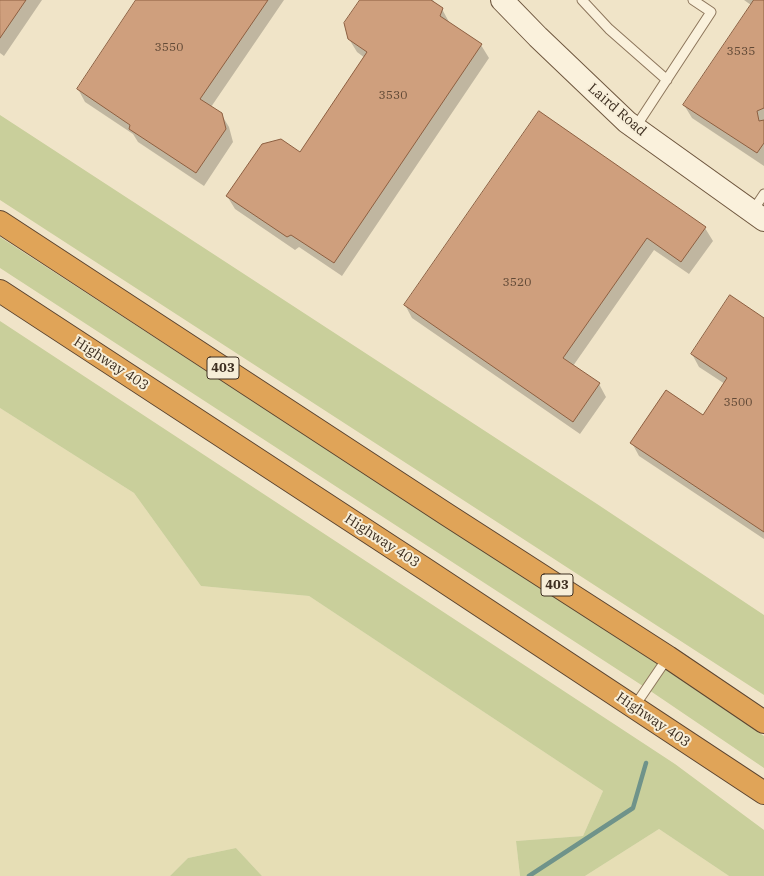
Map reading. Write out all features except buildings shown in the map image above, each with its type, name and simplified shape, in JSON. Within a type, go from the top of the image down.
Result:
[{"type":"highway","name":"403","points":[[0,222],[446,514],[668,657],[764,722]]},
{"type":"highway","name":"Highway 403","points":[[0,291],[764,792]]},
{"type":"highway","points":[[736,775],[764,798]]},
{"type":"street","name":"Laird Road","points":[[502,0],[538,37],[627,122],[758,216]]},
{"type":"lane","points":[[582,0],[609,29],[666,80]]},
{"type":"lane","points":[[635,128],[711,12],[693,0]]},
{"type":"lane","points":[[758,216],[764,194]]},
{"type":"lane","points":[[634,707],[668,657]]},
{"type":"shaded area","points":[[0,408],[134,493],[201,586],[309,596],[603,791],[583,836],[516,841],[520,876],[262,876],[236,848],[188,858],[170,876],[0,876]]},
{"type":"shaded area","points":[[659,829],[729,876],[585,876]]},
{"type":"green space","points":[[0,115],[594,502],[764,615],[764,695],[0,200]]},
{"type":"green space","points":[[0,237],[662,667],[764,736],[764,768],[646,688],[0,268]]},
{"type":"green space","points":[[0,321],[675,764],[764,830],[764,876],[729,876],[659,829],[585,876],[520,876],[516,841],[583,836],[603,791],[309,596],[201,586],[134,493],[0,408]]},
{"type":"green space","points":[[236,848],[262,876],[170,876],[188,858]]},
{"type":"waterway","points":[[529,876],[633,808],[646,763]]}]
